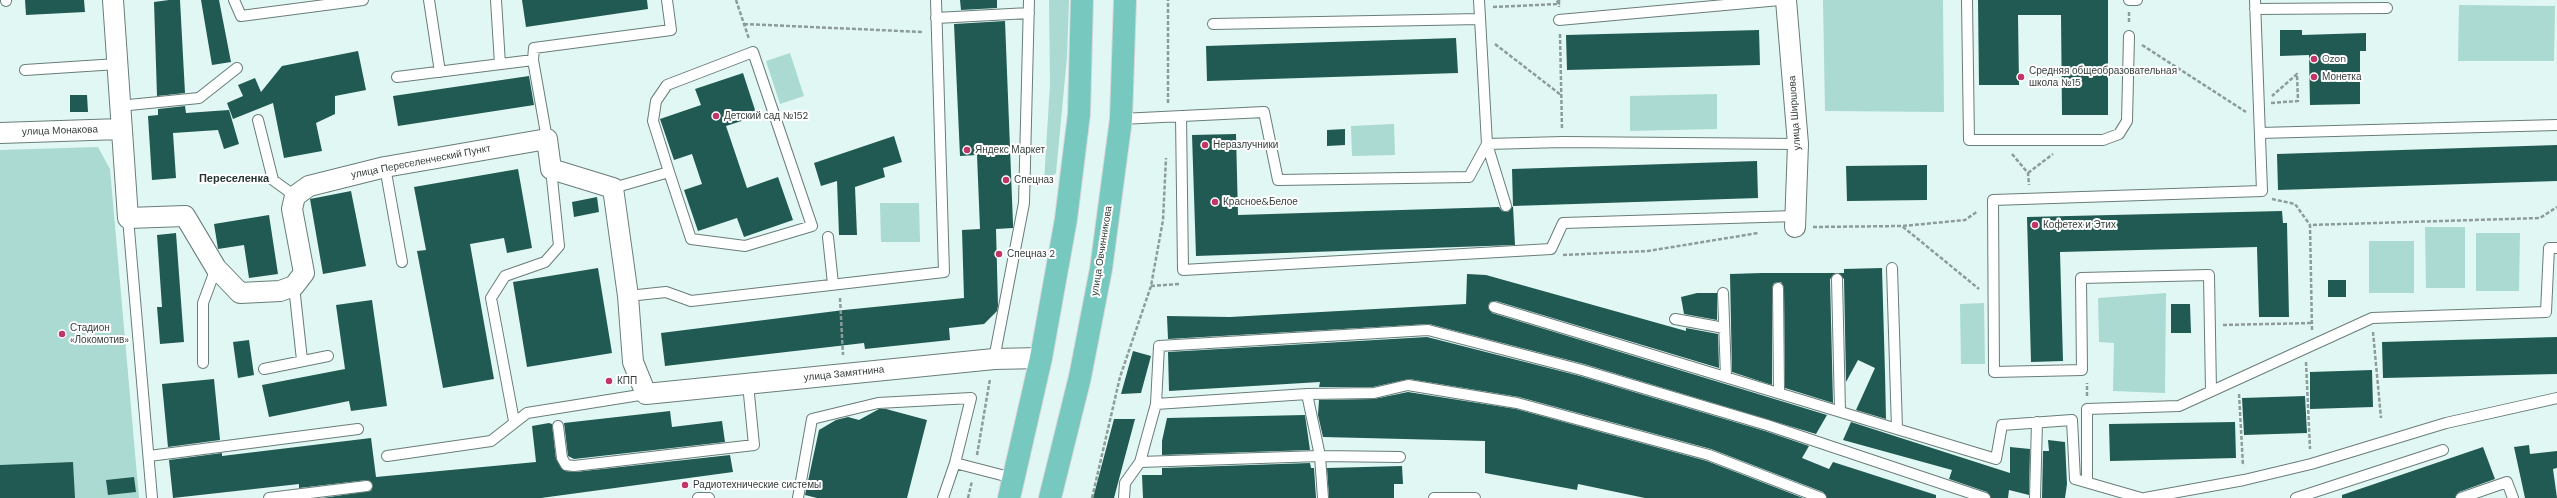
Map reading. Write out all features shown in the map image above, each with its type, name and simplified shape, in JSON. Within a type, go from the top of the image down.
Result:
[{"type":"main road","points":[[1011,488],[1041,358],[1066,219],[1079,114],[1082,0]]},
{"type":"main road","name":"улица Овчинникова","points":[[1050,498],[1080,377],[1101,269],[1121,119],[1125,0]]},
{"type":"street","points":[[113,0],[119,106],[128,218],[185,216],[216,268],[240,293],[280,291],[294,286],[304,273],[292,209],[295,196]]},
{"type":"street","name":"улица Ширшова","points":[[1786,0],[1798,144],[1796,221]]},
{"type":"street","name":"улица Монакова","points":[[0,132],[121,129]]},
{"type":"street","points":[[548,139],[551,169],[613,188],[628,296],[633,362],[646,394]]},
{"type":"street","name":"улица Переселенческий Пункт","points":[[295,196],[309,186],[385,167],[548,139]]},
{"type":"street","name":"улица Замятнина","points":[[646,394],[994,359],[1041,358]]},
{"type":"lane","points":[[234,0],[241,16],[326,2],[363,0]]},
{"type":"lane","points":[[429,0],[440,72]]},
{"type":"lane","points":[[496,0],[500,64]]},
{"type":"lane","points":[[548,139],[533,60],[534,48],[671,30],[667,0]]},
{"type":"lane","points":[[628,296],[666,292],[691,301],[944,272],[936,0]]},
{"type":"lane","points":[[994,359],[1024,203],[1029,0]]},
{"type":"lane","points":[[1559,20],[1780,0]]},
{"type":"lane","points":[[1967,0],[1969,140],[2103,140],[2119,134],[2126,121],[2129,36]]},
{"type":"lane","points":[[2128,0],[2137,0]]},
{"type":"lane","points":[[1479,4],[1487,144],[1506,206]]},
{"type":"lane","points":[[2211,391],[2208,275],[2081,278],[2082,370],[1994,372],[1992,200],[2262,191],[2260,133],[2261,103],[2255,5],[2387,8]]},
{"type":"lane","points":[[936,18],[1029,13]]},
{"type":"lane","points":[[1213,24],[1480,19]]},
{"type":"lane","points":[[753,52],[812,226],[745,246],[691,239],[669,172],[653,121],[656,101],[667,85],[753,52]]},
{"type":"lane","points":[[397,77],[533,60]]},
{"type":"lane","points":[[25,70],[117,64]]},
{"type":"lane","points":[[119,106],[199,98],[237,68]]},
{"type":"lane","points":[[1121,119],[1264,112],[1278,180],[1469,177],[1487,144]]},
{"type":"lane","points":[[1181,116],[1183,270],[1507,249],[1551,249],[1563,224],[1796,221]]},
{"type":"lane","points":[[258,120],[273,180],[295,196]]},
{"type":"lane","points":[[2260,133],[2557,124]]},
{"type":"lane","points":[[1487,144],[1563,142],[1798,144]]},
{"type":"lane","points":[[385,167],[402,262]]},
{"type":"lane","points":[[514,421],[491,298],[505,276],[545,262],[559,246],[551,169]]},
{"type":"lane","points":[[613,188],[669,172]]},
{"type":"lane","points":[[128,218],[152,498]]},
{"type":"lane","points":[[828,237],[836,284]]},
{"type":"lane","points":[[2087,482],[2087,409],[2179,406],[2238,377],[2372,318],[2546,312],[2549,248],[2557,248]]},
{"type":"lane","points":[[203,363],[203,302],[216,268]]},
{"type":"lane","points":[[1892,268],[1897,429]]},
{"type":"lane","points":[[1837,279],[1840,411]]},
{"type":"lane","points":[[294,286],[302,360]]},
{"type":"lane","points":[[1778,288],[1779,392]]},
{"type":"lane","points":[[1723,293],[1726,377]]},
{"type":"lane","points":[[1494,307],[1779,392],[1996,460],[2002,425],[2072,420],[2075,479],[2141,498]]},
{"type":"lane","points":[[1674,319],[1724,328]]},
{"type":"lane","points":[[1124,498],[1125,483],[1140,462],[1156,404],[1159,346],[1428,330],[1582,370],[1767,425],[1985,498]]},
{"type":"lane","points":[[264,368],[328,356]]},
{"type":"lane","points":[[558,426],[562,458],[566,465],[574,466],[754,445],[748,384]]},
{"type":"lane","points":[[1156,404],[1307,394],[1374,393],[1408,385],[1517,403],[1710,455],[1821,498]]},
{"type":"lane","points":[[387,456],[491,441],[514,421],[527,413],[646,394]]},
{"type":"lane","points":[[1307,394],[1320,456],[1323,498]]},
{"type":"lane","points":[[798,498],[812,419],[878,403],[971,398],[955,464],[944,498]]},
{"type":"lane","points":[[2144,498],[2244,480],[2311,464],[2446,423],[2557,398]]},
{"type":"lane","points":[[2035,498],[2037,422]]},
{"type":"lane","points":[[149,456],[358,430]]},
{"type":"lane","points":[[2296,498],[2443,450]]},
{"type":"lane","points":[[1140,462],[1320,456],[1400,456]]},
{"type":"lane","points":[[955,464],[975,468],[1011,488]]},
{"type":"lane","points":[[2461,498],[2507,482],[2513,498]]},
{"type":"lane","points":[[269,498],[367,486]]},
{"type":"lane","points":[[698,498],[709,498]]},
{"type":"lane","points":[[1434,498],[1475,498]]},
{"type":"path","points":[[736,0],[753,52]]},
{"type":"path","points":[[1168,0],[1168,116]]},
{"type":"path","points":[[2128,0],[2129,36],[2260,120]]},
{"type":"path","points":[[1479,4],[1559,2]]},
{"type":"path","points":[[1559,2],[1563,142]]},
{"type":"path","points":[[744,24],[937,33]]},
{"type":"path","points":[[1481,33],[1561,96]]},
{"type":"path","points":[[2297,74],[2298,101],[2261,103],[2280,88],[2297,74]]},
{"type":"path","points":[[2000,140],[2028,173],[2028,183]]},
{"type":"path","points":[[2028,173],[2071,140]]},
{"type":"path","points":[[1092,498],[1120,377],[1151,286],[1163,220],[1166,154]]},
{"type":"path","points":[[2262,191],[2273,200],[2295,204],[2310,225],[2312,323],[2309,346],[2311,464]]},
{"type":"path","points":[[1796,221],[1902,226],[1965,220],[1992,200]]},
{"type":"path","points":[[2310,225],[2540,218],[2557,207]]},
{"type":"path","points":[[1902,226],[1994,301]]},
{"type":"path","points":[[1556,255],[1648,251],[1764,232]]},
{"type":"path","points":[[836,284],[844,374]]},
{"type":"path","points":[[1151,286],[1183,284]]},
{"type":"path","points":[[2372,318],[2381,418]]},
{"type":"path","points":[[2218,325],[2312,323]]},
{"type":"path","points":[[968,498],[975,468],[994,359]]},
{"type":"path","points":[[2082,370],[2087,379],[2087,409]]},
{"type":"path","points":[[2238,377],[2244,480]]},
{"type":"green space","points":[[1049,0],[1069,0],[1067,57],[1056,173],[1044,182],[1050,84]]},
{"type":"green space","points":[[1823,0],[1943,0],[1944,112],[1825,111]]},
{"type":"green space","points":[[2459,5],[2555,6],[2554,61],[2458,61]]},
{"type":"green space","points":[[790,53],[804,96],[780,104],[766,61]]},
{"type":"green space","points":[[1717,94],[1717,129],[1630,131],[1630,96]]},
{"type":"green space","points":[[1394,124],[1395,155],[1352,156],[1351,126]]},
{"type":"green space","name":"Стадион «Локомотив»","points":[[98,147],[110,169],[139,498],[0,498],[0,150]]},
{"type":"green space","points":[[880,203],[919,203],[920,242],[881,242]]},
{"type":"green space","points":[[2425,227],[2465,227],[2465,288],[2426,288]]},
{"type":"green space","points":[[2476,233],[2520,233],[2519,291],[2476,291]]},
{"type":"green space","points":[[2369,241],[2414,241],[2414,293],[2369,293]]},
{"type":"green space","points":[[2166,293],[2165,393],[2113,391],[2114,343],[2099,342],[2098,298]]},
{"type":"green space","points":[[1984,303],[1985,364],[1961,364],[1960,304]]},
{"type":"building","points":[[25,0],[84,0],[85,12],[26,15]]},
{"type":"building","points":[[180,0],[185,93],[157,96],[154,2]]},
{"type":"building","points":[[201,0],[219,0],[231,62],[212,65]]},
{"type":"building","points":[[522,0],[647,0],[648,9],[526,27]]},
{"type":"building","points":[[960,0],[997,0],[997,8],[961,10]]},
{"type":"building","points":[[1978,0],[2108,0],[2108,115],[2062,115],[2061,15],[2018,15],[2019,85],[1979,85]]},
{"type":"building","points":[[1005,21],[1013,228],[996,229],[997,311],[984,324],[949,328],[950,340],[865,349],[864,343],[665,366],[661,333],[844,310],[964,298],[962,230],[980,229],[977,155],[960,156],[954,24]]},
{"type":"building","points":[[1759,30],[1760,65],[1567,70],[1566,35]]},
{"type":"building","points":[[2280,30],[2302,30],[2302,35],[2366,33],[2366,51],[2360,51],[2360,104],[2310,105],[2309,55],[2280,56]]},
{"type":"building","points":[[1456,38],[1458,73],[1207,81],[1206,46]]},
{"type":"building","points":[[358,51],[366,90],[335,96],[335,114],[316,123],[322,151],[284,158],[273,103],[233,119],[227,103],[243,96],[238,85],[255,78],[261,92],[282,66]]},
{"type":"building","points":[[743,73],[757,116],[726,126],[747,188],[778,177],[793,220],[744,237],[737,218],[698,231],[684,190],[702,184],[692,154],[674,160],[660,119],[701,105],[695,89]]},
{"type":"building","points":[[529,76],[534,105],[398,126],[393,96]]},
{"type":"building","points":[[70,95],[87,95],[88,112],[70,112]]},
{"type":"building","points":[[185,106],[186,113],[229,110],[239,144],[224,149],[218,130],[173,133],[176,178],[152,180],[148,116],[158,115],[158,109]]},
{"type":"building","points":[[1345,129],[1345,145],[1327,146],[1327,130]]},
{"type":"building","points":[[1236,134],[1238,215],[1499,207],[1502,211],[1508,212],[1513,206],[1515,245],[1196,256],[1192,135]]},
{"type":"building","points":[[894,136],[902,162],[883,168],[885,177],[855,187],[857,235],[839,235],[837,181],[821,186],[814,163]]},
{"type":"building","points":[[2557,145],[2557,181],[2278,190],[2277,154]]},
{"type":"building","points":[[1757,161],[1758,198],[1513,206],[1512,169]]},
{"type":"building","points":[[1927,165],[1927,200],[1847,201],[1846,166]]},
{"type":"building","points":[[518,169],[532,248],[507,253],[504,238],[470,244],[494,379],[443,388],[417,251],[426,250],[414,187]]},
{"type":"building","points":[[351,191],[366,266],[323,274],[310,199]]},
{"type":"building","points":[[597,197],[599,212],[574,217],[572,202]]},
{"type":"building","points":[[2282,211],[2283,223],[2287,223],[2289,317],[2259,317],[2257,247],[2060,252],[2063,361],[2031,362],[2027,217]]},
{"type":"building","points":[[269,215],[278,274],[249,278],[244,245],[218,249],[214,224]]},
{"type":"building","points":[[176,233],[184,342],[160,344],[157,307],[162,307],[157,235]]},
{"type":"building","points":[[598,268],[612,353],[527,367],[513,282]]},
{"type":"building","points":[[1882,268],[1886,419],[1856,410],[1875,368],[1858,360],[1846,382],[1844,279],[1838,273],[1844,273],[1844,269]]},
{"type":"building","points":[[1836,273],[1830,279],[1833,403],[1785,388],[1784,288],[1781,282],[1774,283],[1772,288],[1772,385],[1732,372],[1730,274]]},
{"type":"building","points":[[1467,274],[1486,275],[1686,331],[1686,328],[1718,334],[1719,368],[1496,301],[1490,302],[1488,306],[1492,313],[1827,415],[1816,434],[1584,364],[1429,324],[1168,339],[1167,316],[1230,317],[1466,304]]},
{"type":"building","points":[[2328,280],[2346,280],[2346,297],[2328,297]]},
{"type":"building","points":[[1697,293],[1717,293],[1717,320],[1684,314],[1681,297]]},
{"type":"building","points":[[372,300],[387,406],[351,411],[349,401],[269,417],[262,385],[345,369],[336,305]]},
{"type":"building","points":[[2171,304],[2190,304],[2191,333],[2171,333]]},
{"type":"building","points":[[1427,337],[1580,376],[1765,431],[1809,446],[1802,458],[1829,469],[1833,462],[1936,495],[1936,498],[1827,498],[1823,492],[1711,449],[1519,397],[1409,379],[1373,387],[1319,387],[1320,382],[1169,391],[1168,352]]},
{"type":"building","points":[[2557,337],[2557,374],[2383,378],[2382,342]]},
{"type":"building","points":[[249,340],[254,375],[238,378],[233,342]]},
{"type":"building","points":[[1133,351],[1151,356],[1141,393],[1121,394]]},
{"type":"building","points":[[2372,370],[2373,407],[2310,409],[2310,372]]},
{"type":"building","points":[[214,379],[220,440],[168,447],[162,384]]},
{"type":"building","points":[[1408,392],[1516,409],[1707,461],[1803,498],[1645,498],[1578,484],[1577,490],[1485,473],[1485,441],[1323,437],[1318,415],[1319,400],[1374,399]]},
{"type":"building","points":[[2305,396],[2307,433],[2244,435],[2242,398]]},
{"type":"building","points":[[879,409],[886,409],[927,420],[907,498],[817,498],[805,495],[819,430],[836,420],[848,417],[859,420]]},
{"type":"building","points":[[670,411],[672,427],[722,421],[725,442],[574,459],[568,456],[564,423]]},
{"type":"building","points":[[1305,415],[1310,450],[1162,455],[1162,441],[1167,418]]},
{"type":"building","points":[[1114,419],[1135,419],[1114,498],[1093,498]]},
{"type":"building","points":[[1851,422],[2010,473],[2010,447],[2030,449],[2029,495],[2009,490],[2008,498],[1991,498],[1987,492],[1949,479],[1952,470],[1843,440]]},
{"type":"building","points":[[2235,422],[2236,458],[2110,461],[2109,424]]},
{"type":"building","points":[[549,423],[552,424],[556,459],[565,471],[575,472],[730,455],[733,472],[541,498],[322,498],[371,491],[373,485],[367,480],[299,488],[299,484],[173,498],[169,460],[222,453],[222,456],[371,438],[376,477],[536,462],[532,426]]},
{"type":"building","points":[[2048,440],[2065,442],[2067,484],[2065,498],[2042,498],[2043,451],[2049,451]]},
{"type":"building","points":[[2529,445],[2530,454],[2557,451],[2557,468],[2553,469],[2557,498],[2525,498],[2514,447]]},
{"type":"building","points":[[2483,447],[2495,479],[2459,492],[2455,498],[2342,498],[2342,495]]},
{"type":"building","points":[[73,462],[75,498],[0,498],[0,465]]},
{"type":"building","points":[[1310,463],[1311,468],[1314,468],[1316,498],[1143,498],[1142,475],[1162,475],[1162,468]]},
{"type":"building","points":[[1402,466],[1403,484],[1394,484],[1394,498],[1329,498],[1327,468]]},
{"type":"building","points":[[134,477],[136,492],[108,495],[106,480]]},
{"type":"place","name":"Ozon","points":[[2314,59]]},
{"type":"place","name":"Средняя общеобразовательная школа №15","points":[[2021,77]]},
{"type":"place","name":"Монетка","points":[[2314,77]]},
{"type":"place","name":"Детский сад №152","points":[[716,116]]},
{"type":"place","name":"Неразлучники","points":[[1205,145]]},
{"type":"place","name":"Яндекс Маркет","points":[[967,150]]},
{"type":"place","name":"Спецназ","points":[[1006,180]]},
{"type":"place","name":"Красное&Белое","points":[[1215,202]]},
{"type":"place","name":"Кофетех и Этих","points":[[2035,225]]},
{"type":"place","name":"Спецназ 2","points":[[999,254]]},
{"type":"place","name":"Стадион «Локомотив»","points":[[62,334]]},
{"type":"place","name":"КПП","points":[[609,381]]},
{"type":"place","name":"Радиотехнические системы","points":[[685,485]]},
{"type":"district","name":"Переселенка","points":[[234,179]]}]
